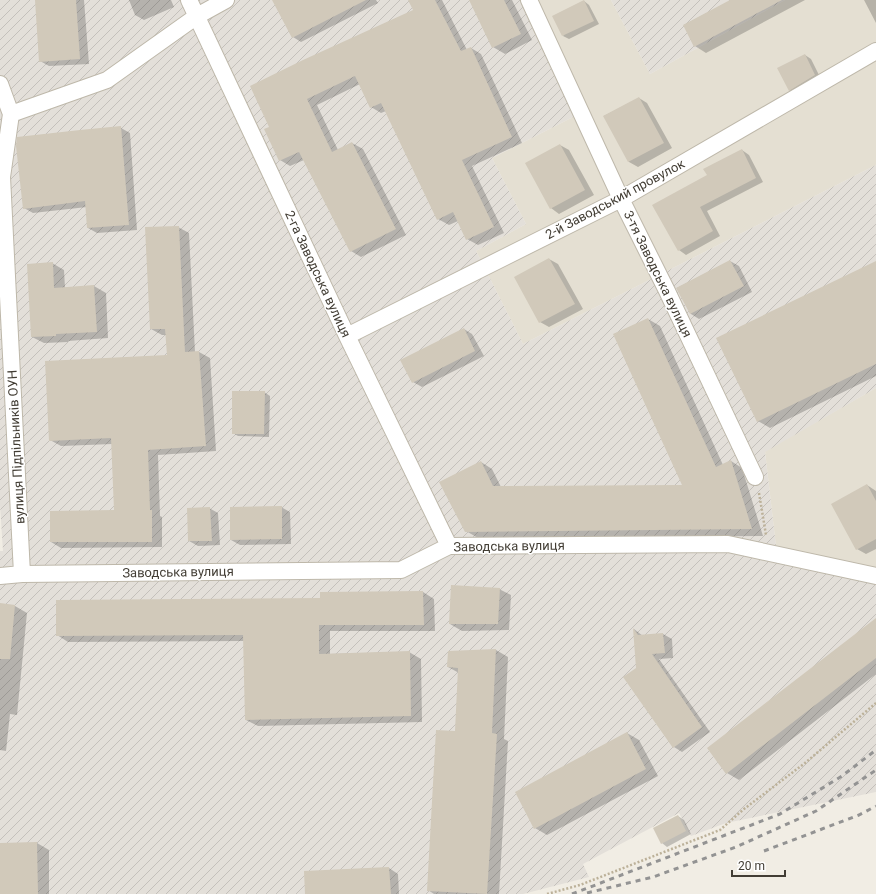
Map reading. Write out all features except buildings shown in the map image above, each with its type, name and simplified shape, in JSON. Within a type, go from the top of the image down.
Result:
[{"type":"street","name":"2-га Заводська вулиця","points":[[189,0],[347,336],[449,546]]},
{"type":"street","points":[[11,114],[107,80],[197,16],[226,0]]},
{"type":"street","name":"3-тя Заводська вулиця","points":[[529,0],[621,199],[667,291],[755,477]]},
{"type":"street","name":"2-й Заводський провулок","points":[[347,336],[621,199],[876,51]]},
{"type":"street","name":"вулиця Підпільників ОУН","points":[[0,84],[11,114],[2,177],[22,574]]},
{"type":"street","name":"Заводська вулиця","points":[[0,576],[22,574],[401,570],[449,546],[728,544],[876,576]]},
{"type":"path","points":[[755,477],[765,522],[768,553]]},
{"type":"path","points":[[547,894],[592,880],[720,830],[744,808],[805,763],[876,703]]},
{"type":"shaded area","points":[[0,0],[531,0],[581,113],[492,158],[526,224],[476,251],[523,344],[876,165],[876,388],[765,452],[777,555],[876,576],[876,792],[726,823],[691,836],[679,813],[583,864],[589,877],[523,894],[0,894],[0,551],[3,551],[0,505]]},
{"type":"shaded area","points":[[531,0],[611,0],[650,74],[785,0],[876,0],[876,165],[523,344],[476,251],[526,224],[492,158],[581,113]]},
{"type":"shaded area","points":[[611,0],[785,0],[650,74]]},
{"type":"shaded area","points":[[876,388],[876,576],[777,555],[765,451]]},
{"type":"railway","points":[[572,894],[780,814],[842,776],[876,750]]},
{"type":"railway","points":[[587,893],[653,877],[736,847],[816,811],[876,770]]},
{"type":"railway","points":[[764,851],[859,815],[876,806]]}]
